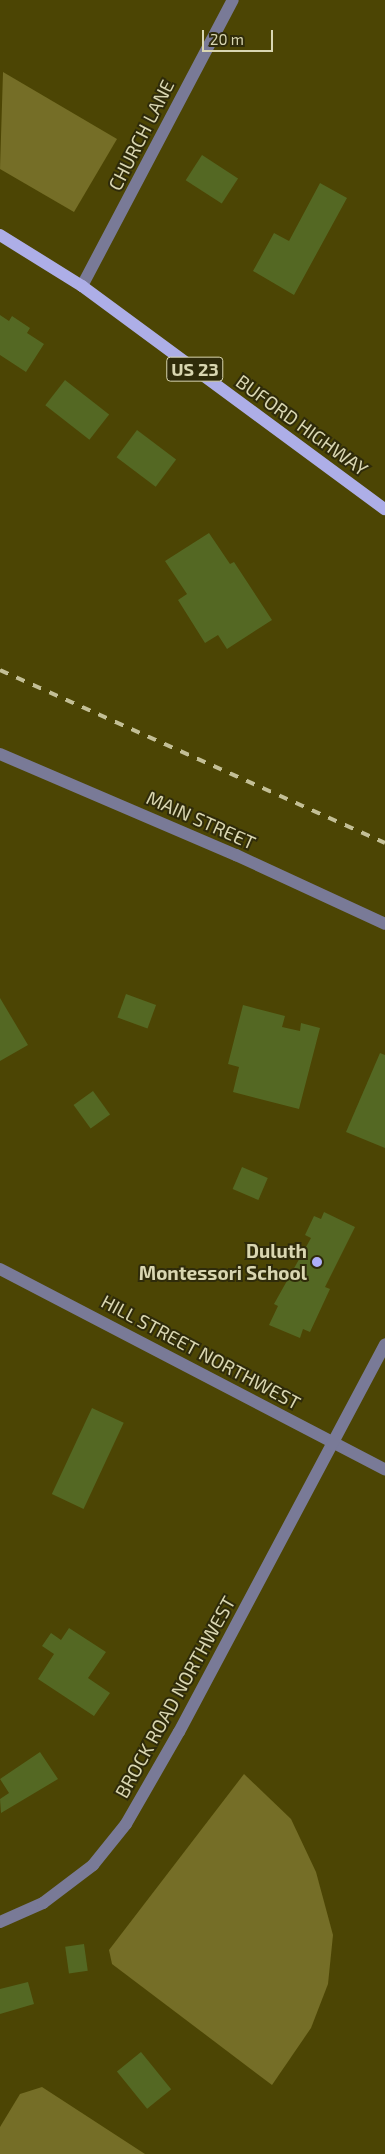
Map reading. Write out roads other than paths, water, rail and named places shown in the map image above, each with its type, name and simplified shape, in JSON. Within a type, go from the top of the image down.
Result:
[{"type":"main road","name":"BUFORD HIGHWAY","points":[[0,235],[82,286],[385,509]]},
{"type":"street","name":"CHURCH LANE","points":[[82,286],[233,0]]},
{"type":"street","name":"MAIN STREET","points":[[0,754],[236,856],[385,924]]},
{"type":"street","name":"HILL STREET NORTHWEST","points":[[0,1269],[334,1444],[385,1468]]},
{"type":"street","name":"BROCK ROAD NORTHWEST","points":[[0,1922],[43,1903],[93,1865],[126,1824],[179,1732],[334,1444],[385,1344]]},
{"type":"railway","points":[[0,670],[385,843]]},
{"type":"place","name":"Duluth Montessori School","points":[[317,1262]]}]
